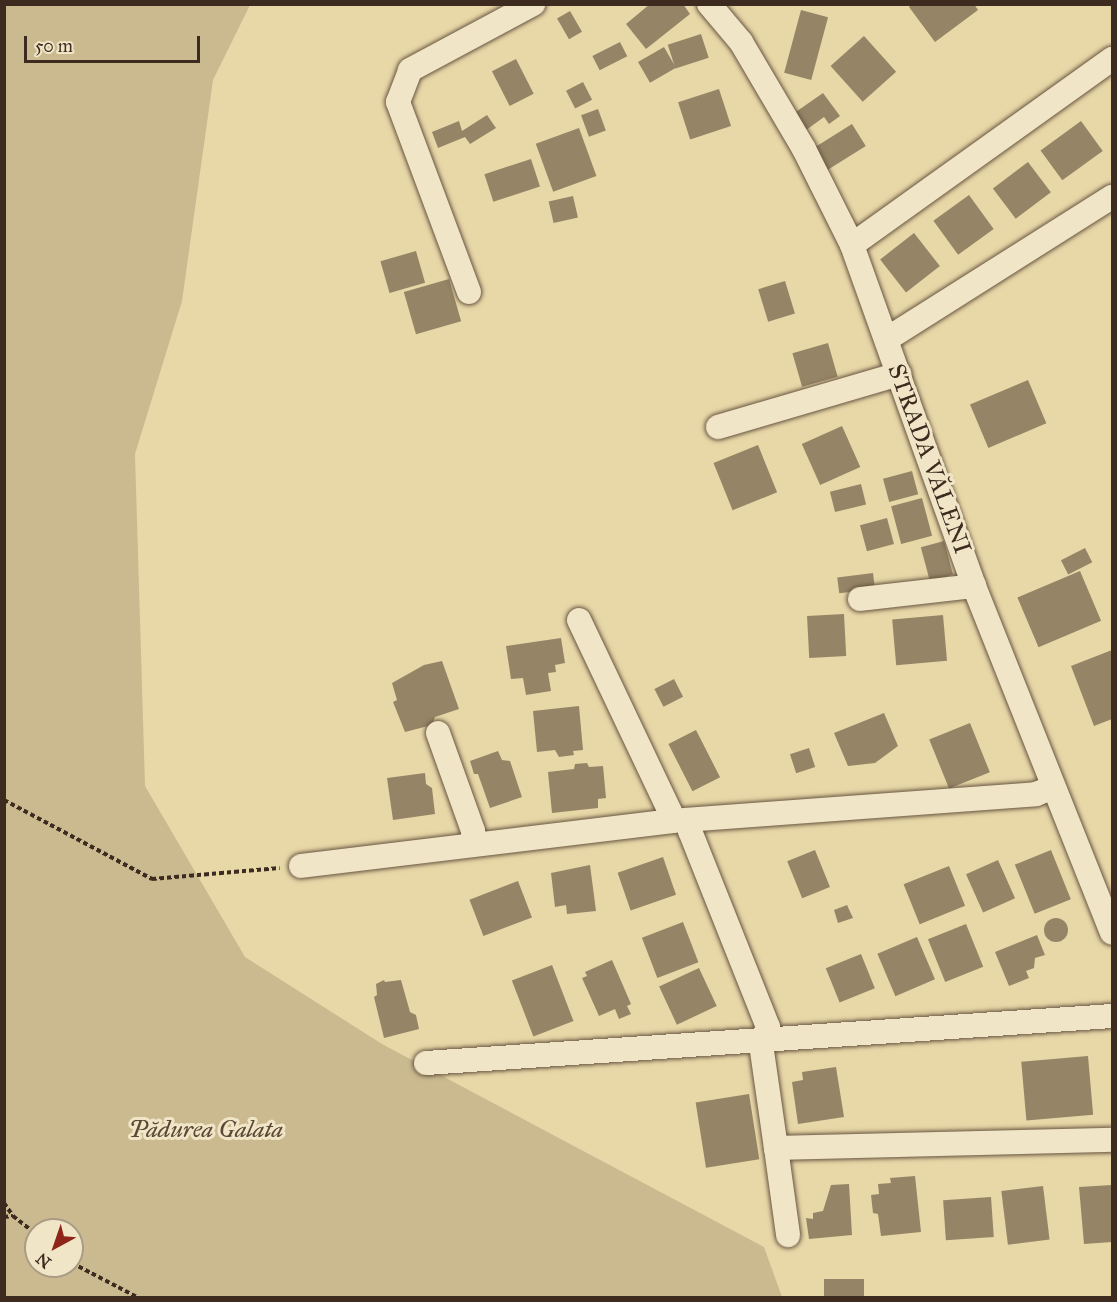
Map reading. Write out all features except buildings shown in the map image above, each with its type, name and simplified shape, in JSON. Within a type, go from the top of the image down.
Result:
[{"type":"street","points":[[470,292],[398,102],[411,70],[533,4]]},
{"type":"street","name":"STRADA VĂLENI","points":[[709,4],[741,42],[804,149],[852,244],[974,586],[1113,933]]},
{"type":"street","points":[[852,244],[1113,59]]},
{"type":"street","points":[[887,339],[1113,197]]},
{"type":"street","points":[[718,427],[899,374]]},
{"type":"street","points":[[860,599],[974,586]]},
{"type":"street","points":[[579,620],[670,812],[690,831],[768,1027],[761,1044],[788,1235]]},
{"type":"street","points":[[438,733],[473,831],[475,844]]},
{"type":"street","points":[[301,866],[680,821],[1036,794],[1053,787]]},
{"type":"street","points":[[426,1063],[764,1038],[1113,1016]]},
{"type":"street","points":[[776,1148],[1113,1140]]},
{"type":"path","points":[[4,800],[152,879],[301,866]]},
{"type":"path","points":[[4,1203],[13,1216],[24,1225]]},
{"type":"path","points":[[4,1217],[13,1216]]},
{"type":"path","points":[[84,1269],[139,1298]]},
{"type":"green space","name":"Pădurea Galata","points":[[5,5],[250,5],[213,80],[182,301],[135,454],[145,786],[245,957],[382,1044],[764,1247],[782,1297],[5,1298]]}]
